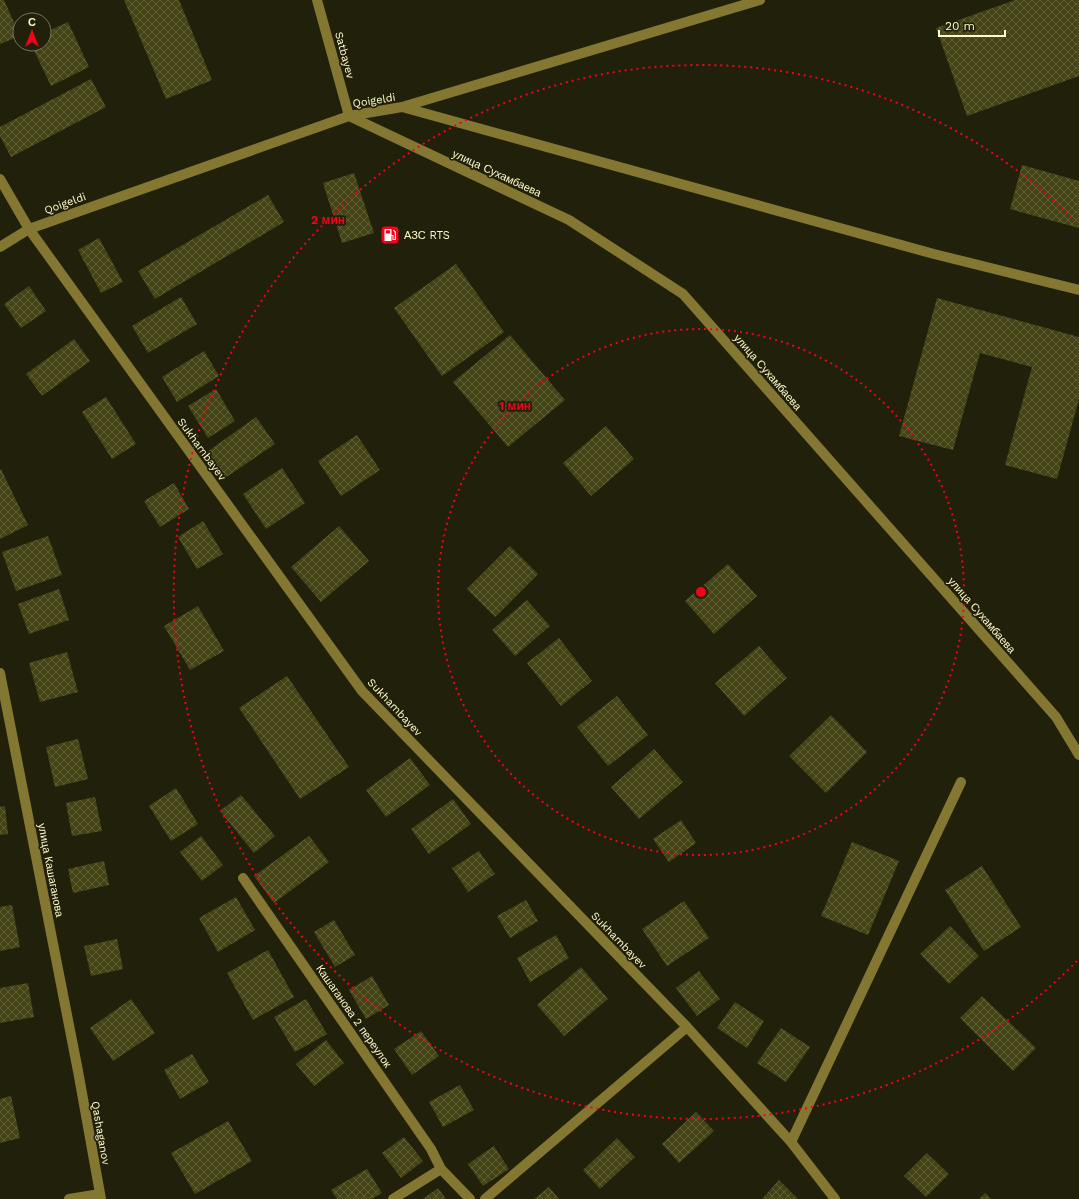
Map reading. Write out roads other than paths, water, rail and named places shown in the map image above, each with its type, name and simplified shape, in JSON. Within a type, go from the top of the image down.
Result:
[{"type":"street","name":"Satbayev","points":[[317,0],[349,116]]},
{"type":"street","name":"Qoigeldi","points":[[0,247],[29,229],[349,116],[402,108],[760,0]]},
{"type":"street","points":[[402,108],[934,254],[1079,290]]},
{"type":"street","name":"улица Сухамбаева","points":[[349,116],[569,220],[683,294],[1056,717],[1079,755]]},
{"type":"street","name":"Sukhambayev","points":[[0,179],[29,229],[362,691],[687,1027],[791,1142],[835,1199]]},
{"type":"street","name":"улица Кашаганова","points":[[0,673],[78,1072]]},
{"type":"street","points":[[791,1142],[961,782]]},
{"type":"street","name":"Кашаганова 2 переулок","points":[[244,878],[431,1149],[440,1169],[470,1199]]},
{"type":"street","points":[[485,1199],[687,1027]]},
{"type":"street","name":"Qashaganov","points":[[78,1072],[101,1197]]},
{"type":"street","points":[[393,1199],[440,1169]]},
{"type":"street","points":[[68,1199],[101,1197]]},
{"type":"place","name":"АЗС RTS","points":[[390,235]]}]
